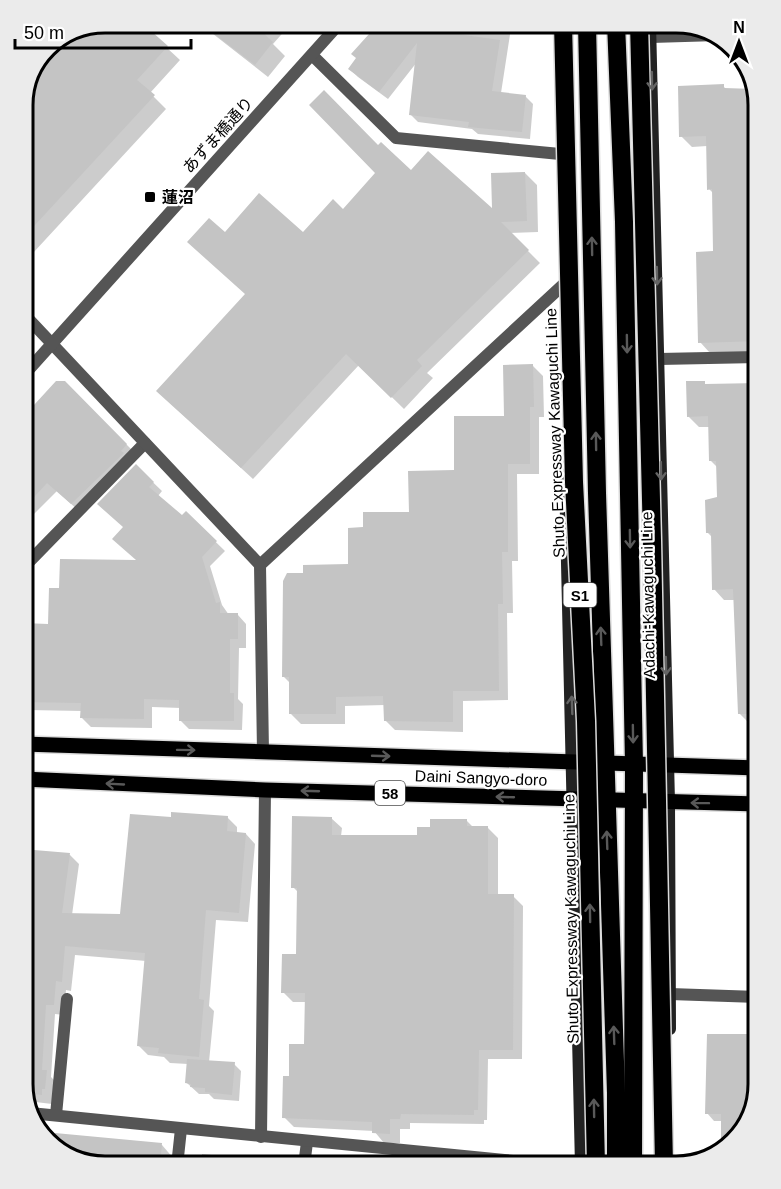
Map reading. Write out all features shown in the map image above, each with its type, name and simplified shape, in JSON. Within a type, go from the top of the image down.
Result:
[{"type":"highway","name":"Shuto Expressway Kawaguchi Line","points":[[563,33],[574,482],[586,721],[596,1156]]},
{"type":"highway","points":[[587,33],[606,800],[624,1093],[632,1156]]},
{"type":"highway","points":[[616,33],[624,222],[634,765],[624,1093],[617,1156]]},
{"type":"highway","points":[[639,33],[664,1156]]},
{"type":"main road","points":[[556,33],[564,284],[565,484],[574,763],[581,1156]]},
{"type":"main road","name":"Adachi-Kawaguchi Line","points":[[651,33],[669,802],[672,1156]]},
{"type":"main road","name":"Daini Sangyo-doro","points":[[33,744],[605,765],[748,768]]},
{"type":"main road","name":"Daini Sangyo-doro","points":[[33,779],[265,790],[748,804]]},
{"type":"street","name":"あずま橋通り","points":[[33,365],[331,33]]},
{"type":"street","points":[[651,37],[695,36]]},
{"type":"street","points":[[312,55],[396,138],[560,154]]},
{"type":"street","points":[[260,565],[564,284]]},
{"type":"street","points":[[33,324],[260,565],[263,752]]},
{"type":"street","points":[[659,359],[748,357]]},
{"type":"street","points":[[33,558],[145,443]]},
{"type":"street","points":[[261,1137],[265,790]]},
{"type":"street","points":[[670,994],[748,997]]},
{"type":"street","points":[[56,1115],[67,999]]},
{"type":"street","points":[[39,1114],[457,1156]]},
{"type":"street","points":[[178,1156],[181,1129]]},
{"type":"street","points":[[305,1156],[307,1142]]},
{"type":"building","points":[[153,33],[168,46],[137,80],[155,95],[33,227],[33,100],[40,73],[57,51],[91,34]]},
{"type":"building","points":[[213,33],[263,33],[273,42],[255,65]]},
{"type":"building","points":[[370,33],[450,33],[500,40],[492,91],[526,95],[522,132],[468,127],[469,122],[409,115],[417,43],[379,92],[348,69],[356,58],[351,54]]},
{"type":"building","points":[[724,84],[724,88],[746,89],[748,341],[698,343],[696,252],[713,251],[712,189],[707,190],[706,136],[679,137],[678,86]]},
{"type":"building","points":[[324,90],[378,145],[381,142],[411,170],[428,151],[492,208],[491,173],[525,172],[527,221],[501,222],[529,250],[417,360],[422,366],[391,398],[346,354],[241,468],[156,391],[245,294],[187,242],[209,218],[225,232],[259,193],[303,232],[333,199],[343,209],[375,173],[309,105]]},
{"type":"building","points":[[533,364],[534,407],[530,407],[530,464],[508,464],[508,552],[502,552],[503,604],[498,604],[499,691],[453,691],[453,722],[384,721],[383,696],[336,697],[336,714],[289,714],[289,677],[282,677],[283,581],[287,573],[303,573],[303,565],[348,564],[348,528],[363,527],[363,512],[409,512],[408,471],[454,470],[454,416],[504,416],[503,365]]},
{"type":"building","points":[[56,381],[65,381],[127,444],[121,451],[124,453],[71,504],[47,483],[33,498],[33,406]]},
{"type":"building","points":[[686,381],[705,381],[705,384],[748,383],[748,714],[738,714],[733,589],[712,590],[711,533],[706,533],[705,500],[717,497],[716,461],[709,461],[708,416],[687,417]]},
{"type":"building","points":[[136,464],[154,482],[149,487],[182,515],[186,511],[217,541],[202,557],[216,603],[220,602],[220,613],[238,613],[238,639],[230,639],[230,693],[234,693],[234,721],[179,721],[179,700],[144,699],[144,719],[80,718],[81,703],[33,702],[33,623],[48,624],[49,588],[59,588],[60,559],[136,560],[112,539],[123,527],[97,504]]},
{"type":"building","points":[[171,812],[228,816],[227,831],[246,833],[239,913],[206,910],[199,999],[204,1000],[199,1057],[158,1053],[159,1048],[137,1046],[145,953],[65,946],[62,982],[56,981],[54,1005],[46,1005],[42,1070],[47,1070],[45,1089],[42,1089],[42,1095],[34,1094],[34,850],[70,853],[62,913],[120,914],[130,814],[171,817]]},
{"type":"building","points":[[292,816],[332,817],[332,835],[417,835],[417,827],[430,827],[430,819],[467,819],[467,826],[488,826],[488,894],[514,894],[513,1050],[479,1050],[478,1110],[474,1110],[474,1115],[401,1114],[400,1119],[390,1119],[390,1134],[372,1133],[372,1122],[282,1118],[283,1076],[289,1076],[289,1044],[304,1044],[305,993],[281,993],[282,954],[296,954],[297,888],[291,888]]},
{"type":"building","points":[[707,1034],[748,1034],[748,1084],[743,1112],[733,1128],[721,1140],[721,1114],[705,1114]]},
{"type":"building","points":[[187,1059],[235,1062],[232,1095],[205,1092],[205,1088],[190,1087],[191,1084],[185,1083]]},
{"type":"building","points":[[55,1133],[162,1143],[161,1156],[86,1154],[77,1151],[55,1136]]},
{"type":"place","name":"蓮沼","points":[[150,197]]}]
